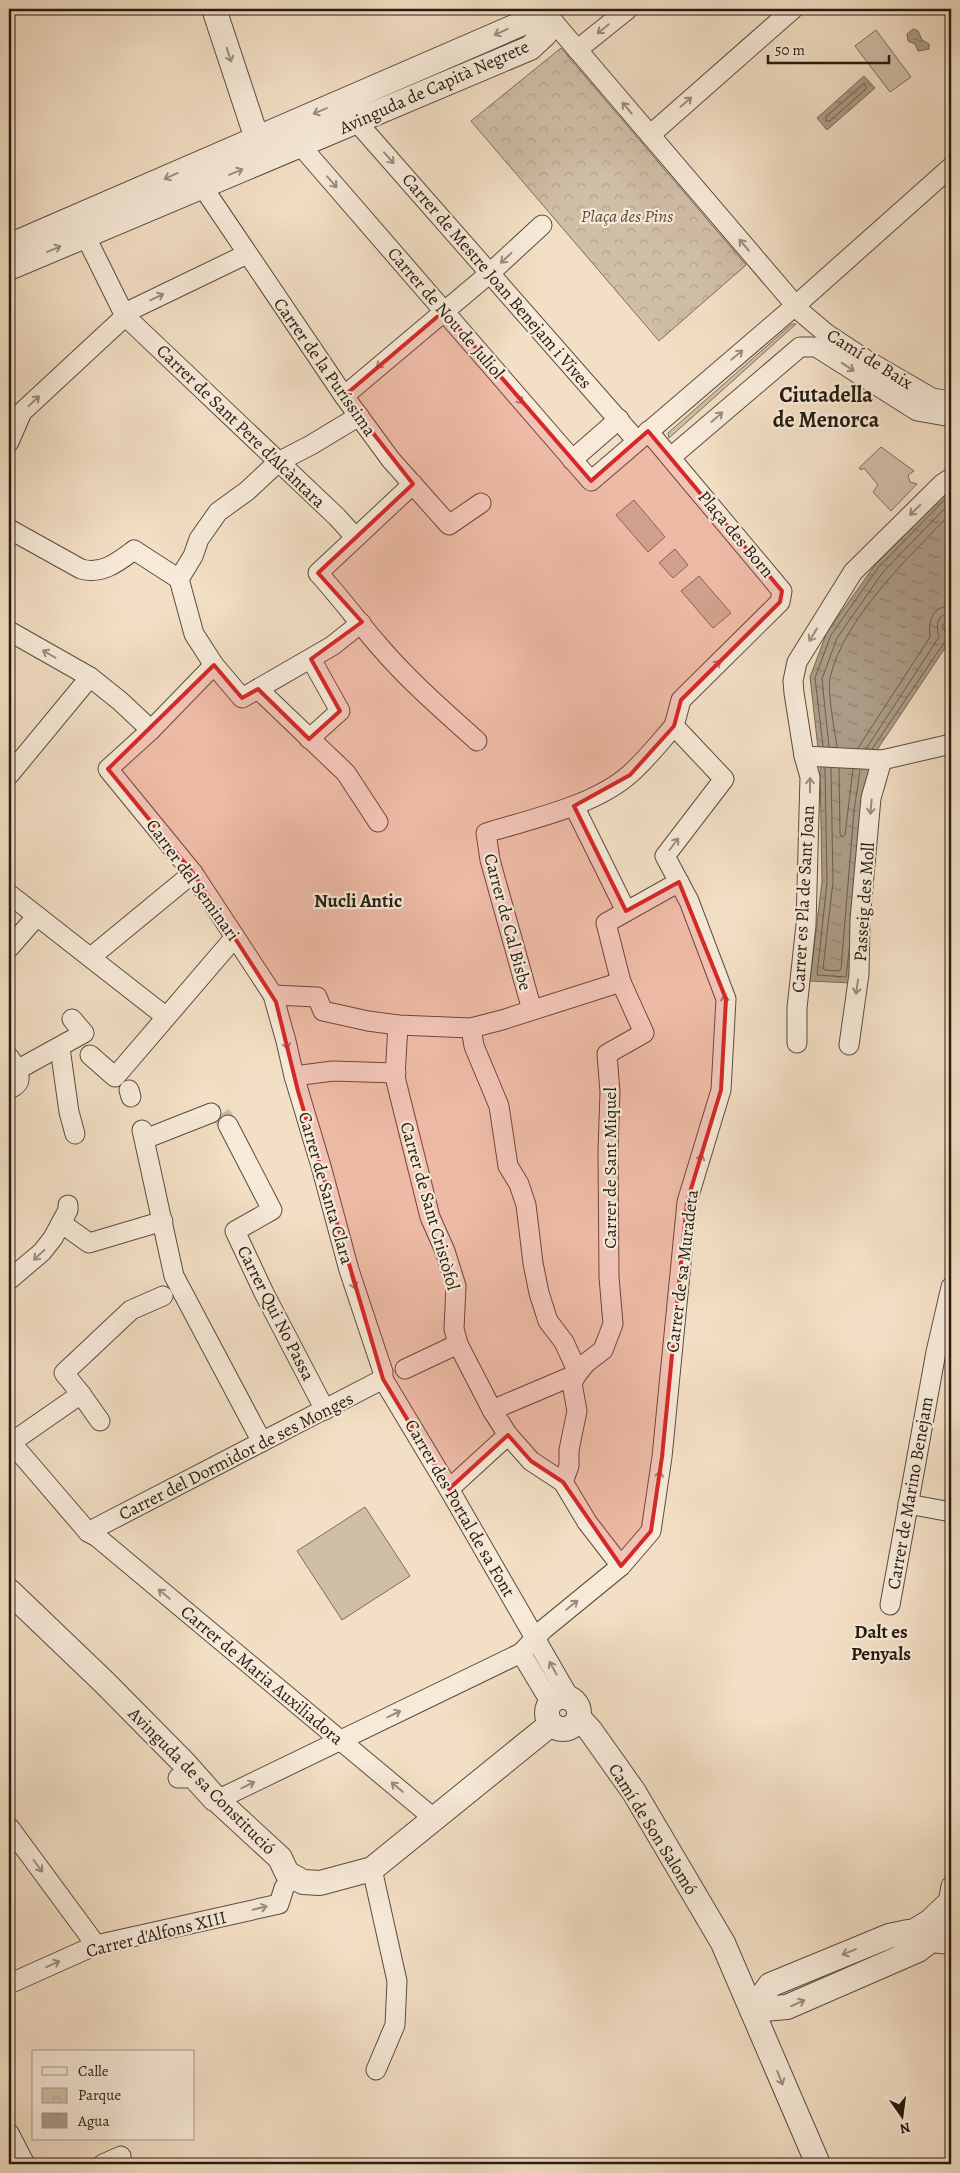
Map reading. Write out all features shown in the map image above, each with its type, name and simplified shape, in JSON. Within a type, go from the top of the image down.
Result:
[{"type":"street","points":[[214,9],[262,149]]},
{"type":"street","points":[[577,50],[628,9]]},
{"type":"street","points":[[650,135],[793,9]]},
{"type":"street","points":[[545,11],[795,306]]},
{"type":"street","name":"Avinguda de Capità Negrete","points":[[9,268],[81,226],[262,149],[347,100],[545,11],[545,34],[530,48],[300,145],[262,149]]},
{"type":"street","points":[[416,70],[427,92]]},
{"type":"street","points":[[347,100],[356,121]]},
{"type":"street","name":"Carrer de Mestre Joan Benejam i Vives","points":[[356,121],[619,419],[643,436]]},
{"type":"street","name":"Carrer de Nou de Juliol","points":[[300,145],[591,482],[643,436]]},
{"type":"street","points":[[643,436],[795,306],[951,166]]},
{"type":"street","name":"Carrer de la Puríssima","points":[[198,176],[344,396],[391,460],[449,525],[481,503]]},
{"type":"street","points":[[344,396],[490,272],[542,225]]},
{"type":"street","points":[[81,226],[125,316]]},
{"type":"street","name":"Avinguda de Capità Negrete","points":[[9,246],[81,226]]},
{"type":"street","points":[[9,442],[22,412],[132,309],[248,254]]},
{"type":"street","name":"Camí de Baix","points":[[795,306],[827,334],[865,359],[932,398],[951,401]]},
{"type":"street","name":"Carrer de Sant Pere d'Alcàntara","points":[[125,316],[337,517],[355,538]]},
{"type":"street","points":[[671,457],[800,347],[816,347],[917,411],[951,417]]},
{"type":"street","points":[[179,579],[193,556],[199,539],[218,512],[247,491],[278,462],[334,432],[359,416]]},
{"type":"street","points":[[572,460],[619,419]]},
{"type":"street","name":"Plaça des Born","points":[[643,436],[671,457],[782,591],[780,602],[681,700],[674,726]]},
{"type":"street","name":"Carrer es Pla de Sant Joan","points":[[797,1044],[797,1008],[806,925],[811,756],[793,681],[797,662],[853,572],[942,484],[951,478]]},
{"type":"street","points":[[413,484],[318,573],[380,647],[414,683],[477,741]]},
{"type":"street","points":[[9,530],[81,569],[91,572],[118,563],[134,550],[179,579],[194,634],[214,665],[242,698],[311,658],[361,623]]},
{"type":"street","points":[[9,631],[90,677],[120,701],[151,730],[214,665]]},
{"type":"street","points":[[308,739],[340,712],[311,658]]},
{"type":"street","points":[[9,775],[90,677]]},
{"type":"street","points":[[258,689],[308,739],[346,773],[378,822]]},
{"type":"street","points":[[626,912],[574,806],[630,775],[674,726]]},
{"type":"street","name":"Carrer de sa Muradeta","points":[[217,1800],[521,1652],[544,1629],[621,1566],[651,1531],[662,1457],[687,1202],[721,1090],[726,998],[689,901],[665,856],[724,779],[674,726]]},
{"type":"street","name":"Carrer del Seminari","points":[[151,730],[108,769],[193,873],[273,995]]},
{"type":"street","points":[[811,756],[878,760],[951,744]]},
{"type":"street","name":"Passeig des Moll","points":[[849,1045],[859,974],[860,920],[872,798],[878,760]]},
{"type":"street","name":"Carrer de Cal Bisbe","points":[[532,1010],[490,860],[486,834],[574,806]]},
{"type":"street","points":[[91,957],[193,873]]},
{"type":"street","points":[[273,995],[317,997],[323,1011],[368,1021],[398,1025],[471,1028],[621,982],[606,923],[678,882]]},
{"type":"street","points":[[9,894],[165,1016]]},
{"type":"street","points":[[9,948],[37,916]]},
{"type":"street","points":[[78,1048],[123,1086],[165,1016],[235,937]]},
{"type":"street","name":"Carrer de Sant Miquel","points":[[577,1374],[586,1363],[603,1350],[613,1324],[609,1277],[608,1151],[610,1092],[607,1054],[644,1033],[621,982]]},
{"type":"street","name":"Carrer de Santa Clara","points":[[273,995],[294,1076],[350,1270],[384,1372],[384,1379]]},
{"type":"street","points":[[72,1020],[84,1033],[78,1048],[69,1112],[74,1134]]},
{"type":"street","name":"Carrer de Sant Cristòfol","points":[[398,1025],[396,1073],[394,1076],[430,1217],[445,1250],[456,1286],[454,1329],[458,1344],[492,1410],[508,1435],[531,1460],[562,1482]]},
{"type":"street","points":[[471,1028],[474,1046],[499,1106],[508,1166],[519,1184],[526,1205],[539,1293],[548,1321],[564,1342],[577,1374],[572,1383],[577,1411],[569,1450],[569,1466],[562,1482],[587,1522],[621,1566]]},
{"type":"street","points":[[9,1089],[16,1086],[19,1082],[13,1064],[78,1048]]},
{"type":"street","points":[[294,1076],[333,1070],[396,1073]]},
{"type":"street","name":"Carrer Qui No Passa","points":[[163,1221],[144,1135],[220,1116],[272,1210],[235,1231],[264,1293],[325,1410]]},
{"type":"street","points":[[9,1280],[42,1252],[53,1238],[68,1210],[68,1205]]},
{"type":"street","points":[[61,1223],[89,1243],[163,1221],[174,1276],[173,1291],[262,1442]]},
{"type":"street","name":"Carrer de Marino Benejam","points":[[890,1605],[936,1352],[951,1287]]},
{"type":"street","points":[[100,1421],[64,1372],[131,1310],[173,1291]]},
{"type":"street","points":[[405,1369],[458,1344]]},
{"type":"street","points":[[492,1410],[577,1374]]},
{"type":"street","name":"Carrer del Dormidor de ses Monges","points":[[88,1532],[384,1379]]},
{"type":"street","name":"Carrer des Portal de sa Font","points":[[384,1379],[536,1638],[557,1708]]},
{"type":"street","points":[[9,1442],[80,1394]]},
{"type":"street","points":[[450,1489],[508,1435]]},
{"type":"street","name":"Carrer de Maria Auxiliadora","points":[[9,1442],[88,1532],[97,1537],[425,1811],[431,1821]]},
{"type":"street","points":[[908,1504],[951,1512]]},
{"type":"street","name":"Avinguda de sa Constitució","points":[[9,1590],[186,1764],[217,1800],[280,1858],[290,1875]]},
{"type":"street","name":"Avinguda de sa Constitució","points":[[9,1610],[272,1869],[290,1875]]},
{"type":"street","points":[[290,1875],[303,1882],[320,1883],[372,1869],[431,1821],[557,1708],[521,1652]]},
{"type":"street","name":"Camí de Son Salomó","points":[[557,1708],[560,1729],[566,1729],[576,1724],[579,1718],[590,1730],[634,1792],[726,1948]]},
{"type":"street","points":[[178,1778],[192,1778],[214,1801],[217,1800]]},
{"type":"street","points":[[9,1827],[96,1945]]},
{"type":"street","points":[[372,1869],[397,1981],[394,2025],[376,2070]]},
{"type":"street","name":"Carrer d'Alfons XIII","points":[[9,1984],[96,1945],[279,1904],[290,1875]]},
{"type":"street","points":[[752,2010],[770,1986],[889,1936],[908,1932],[928,1920],[949,1893]]},
{"type":"street","points":[[941,1941],[940,1933],[945,1921],[949,1893]]},
{"type":"street","points":[[908,1932],[941,1941]]},
{"type":"street","points":[[752,2010],[787,2007],[941,1941]]},
{"type":"street","points":[[726,1948],[757,1981],[770,1986]]},
{"type":"street","points":[[726,1948],[818,2164]]},
{"type":"street","points":[[9,2133],[25,2164]]},
{"type":"street","points":[[104,2164],[121,2156]]},
{"type":"highlighted area","points":[[444,311],[591,481],[648,431],[782,591],[780,602],[681,700],[674,726],[630,775],[574,806],[626,911],[679,882],[726,999],[721,1090],[687,1202],[662,1457],[651,1531],[621,1566],[563,1482],[531,1461],[508,1435],[449,1489],[383,1379],[298,1091],[276,1002],[193,873],[108,769],[214,665],[242,698],[258,689],[309,739],[340,711],[311,659],[362,622],[318,573],[413,484],[344,396]]},
{"type":"green space","points":[[876,30],[911,77],[890,92],[855,46]]},
{"type":"green space","name":"Plaça des Pins","points":[[561,48],[746,265],[659,341],[471,121]]},
{"type":"green space","points":[[792,324],[796,324],[669,438],[668,433]]},
{"type":"green space","points":[[881,447],[914,471],[908,475],[910,482],[917,484],[891,511],[873,492],[878,485],[864,468],[861,470],[859,468]]},
{"type":"green space","points":[[634,500],[665,537],[648,552],[616,515]]},
{"type":"green space","points":[[675,549],[688,565],[673,578],[659,563]]},
{"type":"green space","points":[[699,576],[731,613],[713,628],[681,591]]},
{"type":"green space","points":[[365,1507],[410,1576],[342,1620],[297,1551]]},
{"type":"water","points":[[913,29],[918,31],[922,40],[929,44],[929,49],[918,51],[915,44],[908,41],[907,34]]},
{"type":"water","points":[[864,76],[875,88],[827,130],[817,118]]},
{"type":"water","points":[[951,487],[951,622],[947,627],[951,631],[951,639],[877,750],[851,983],[810,981],[822,881],[820,766],[810,677],[827,632],[875,565]]},
{"type":"tunnel","points":[[221,1114],[228,1125]]},
{"type":"district","name":"Ciutadella de Menorca","points":[[826,408]]},
{"type":"district","name":"Nucli Antic","points":[[358,901]]},
{"type":"district","name":"Dalt es Penyals","points":[[881,1643]]}]
